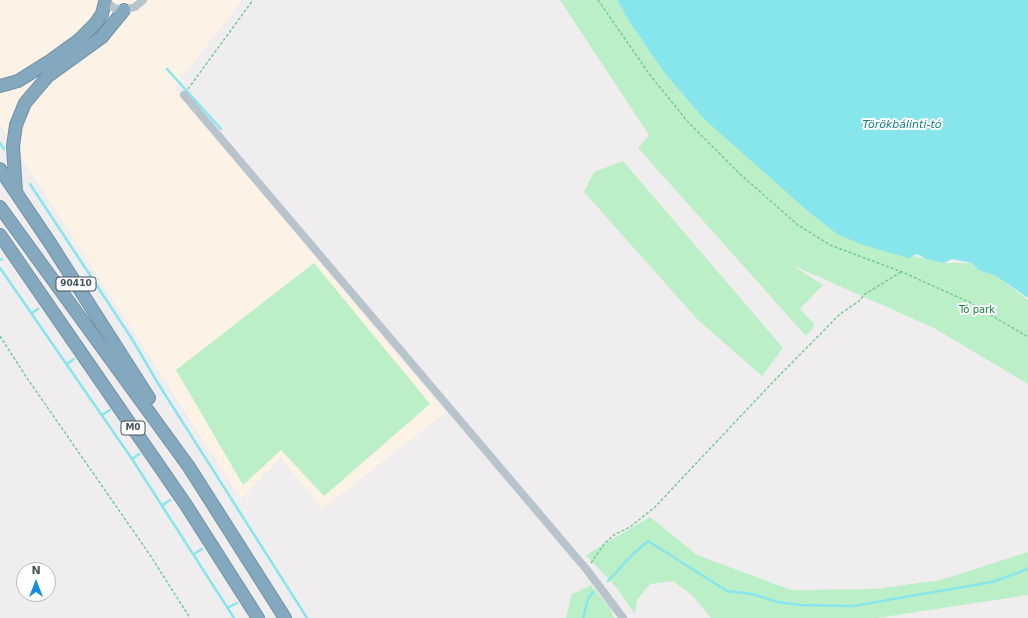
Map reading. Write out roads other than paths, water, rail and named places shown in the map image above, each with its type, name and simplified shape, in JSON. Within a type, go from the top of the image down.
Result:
[{"type":"highway","points":[[0,86],[18,81],[50,62],[79,40],[95,24],[102,14],[105,1]]},
{"type":"highway","points":[[16,193],[13,146],[16,125],[26,104],[48,76],[102,37],[124,10]]},
{"type":"highway","name":"90410","points":[[0,169],[177,441],[189,467]]},
{"type":"highway","name":"M0","points":[[0,207],[189,467],[285,618]]},
{"type":"highway","name":"M0","points":[[0,235],[186,505],[258,618]]},
{"type":"street","points":[[105,1],[114,8],[124,10],[135,7],[143,0]]},
{"type":"street","points":[[186,92],[587,570],[623,618]]},
{"type":"water","name":"Törökbálinti-tó","points":[[617,0],[1028,0],[1028,298],[996,276],[978,270],[972,263],[952,259],[944,263],[926,259],[917,254],[908,258],[863,245],[837,234],[809,212],[703,118],[663,71],[629,21]]},
{"type":"waterway","points":[[167,69],[221,129]]},
{"type":"waterway","points":[[0,143],[4,149]]},
{"type":"waterway","points":[[30,184],[132,339],[159,385],[307,618]]},
{"type":"waterway","points":[[0,268],[132,459],[234,618]]},
{"type":"waterway","points":[[32,313],[38,309]]},
{"type":"waterway","points":[[67,364],[74,359]]},
{"type":"waterway","points":[[102,415],[110,410]]},
{"type":"waterway","points":[[132,459],[139,454]]},
{"type":"waterway","points":[[163,505],[170,500]]},
{"type":"waterway","points":[[608,581],[633,554],[648,541],[727,591],[752,594],[778,602],[800,605],[853,606],[992,582],[1028,569]]},
{"type":"waterway","points":[[194,554],[202,549]]},
{"type":"waterway","points":[[583,618],[588,599],[593,592]]},
{"type":"waterway","points":[[227,608],[237,603]]},
{"type":"park label","name":"Tó park","points":[[977,310]]}]
